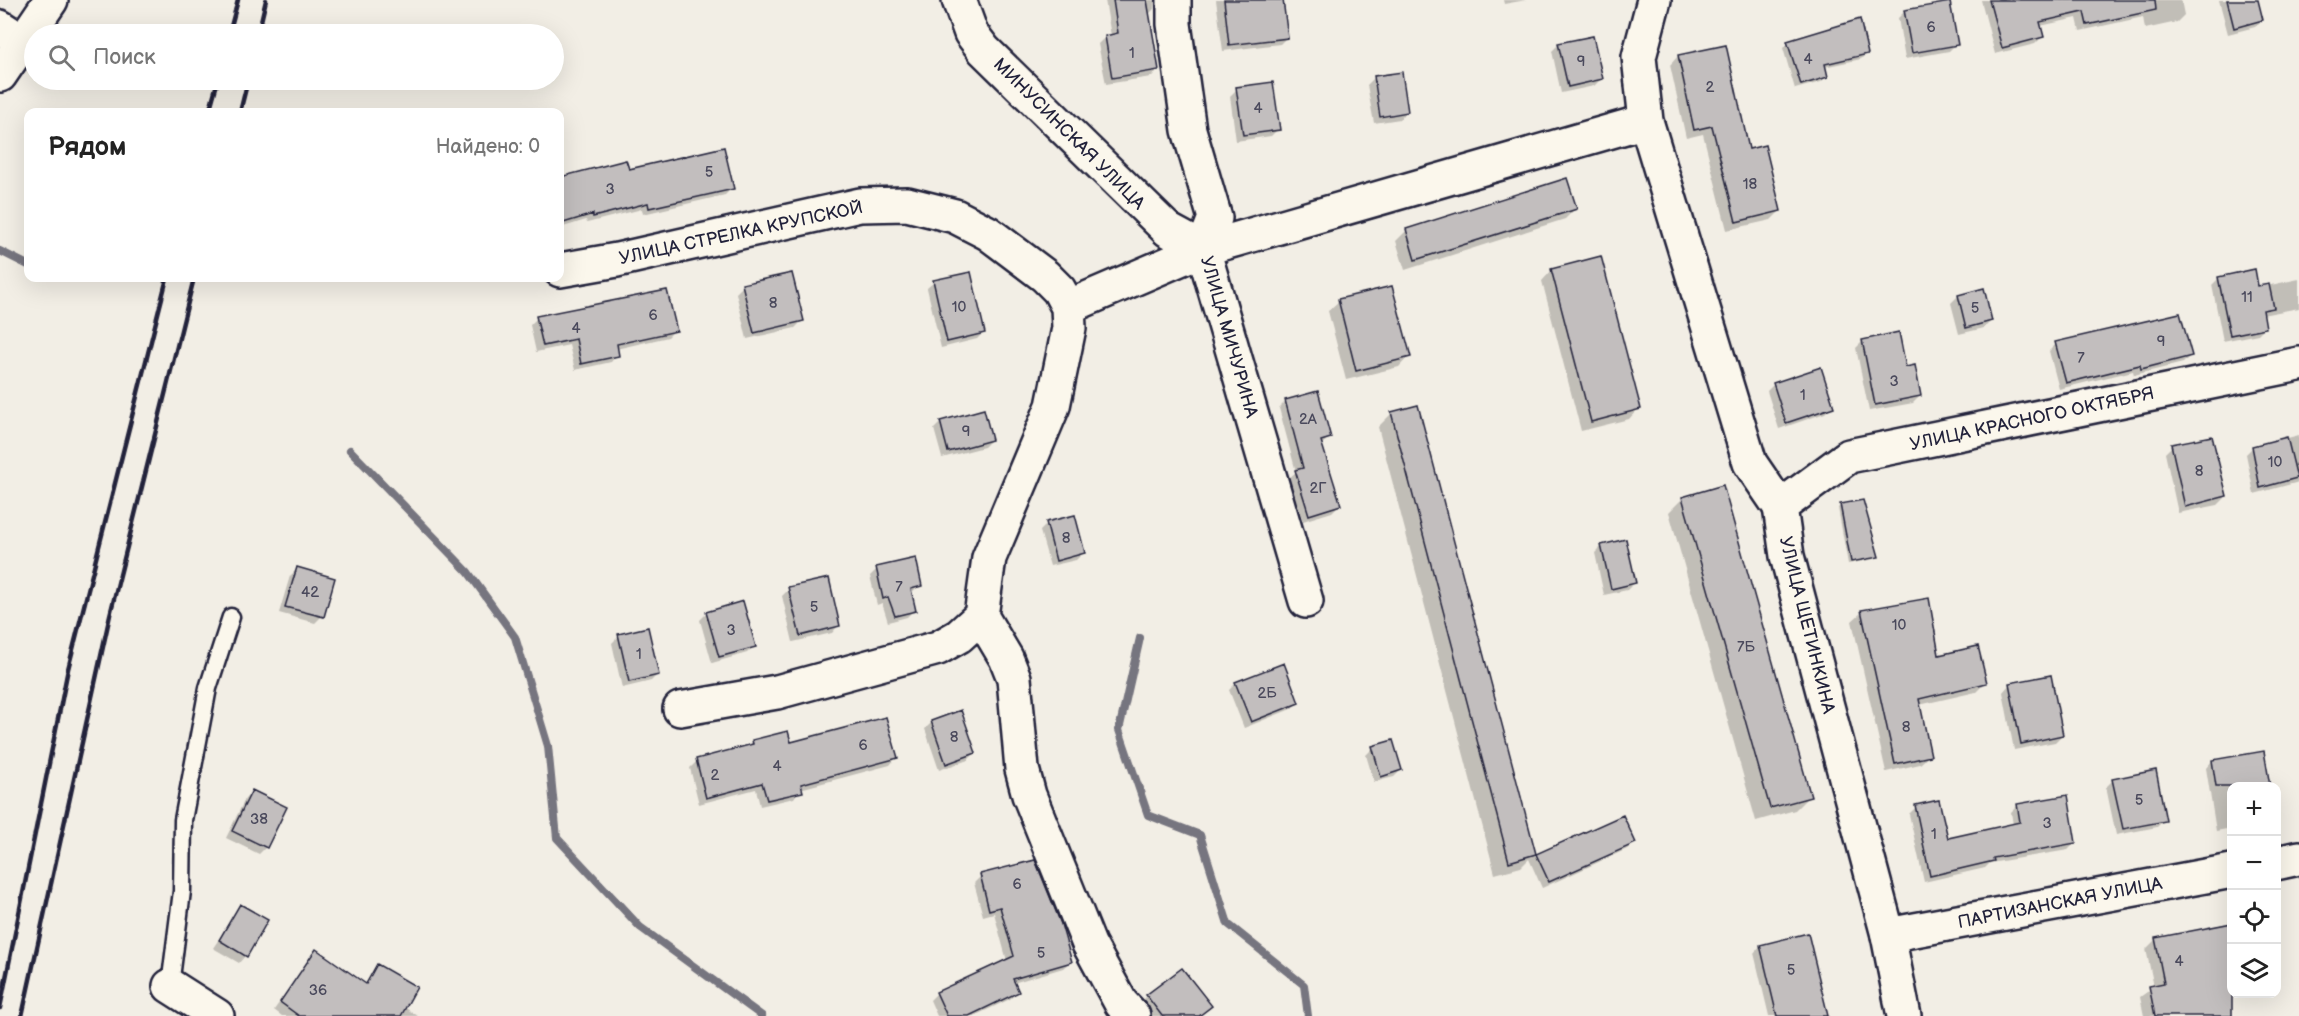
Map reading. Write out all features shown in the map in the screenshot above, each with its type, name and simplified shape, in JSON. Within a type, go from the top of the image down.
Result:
[{"type":"street","points":[[0,75],[11,34],[51,0]]},
{"type":"street","name":"МИНУСИНСКАЯ УЛИЦА","points":[[959,0],[971,33],[984,50],[1168,230],[1203,249]]},
{"type":"street","name":"УЛИЦА МИЧУРИНА","points":[[1174,0],[1174,24],[1190,130],[1215,218],[1203,249],[1306,601]]},
{"type":"street","name":"УЛИЦА ЩЕТИНКИНА","points":[[1654,0],[1639,57],[1646,122],[1750,463],[1780,507],[1787,556],[1888,935],[1904,1016]]},
{"type":"street","points":[[1133,1016],[1121,1003],[1089,944],[1029,795],[1022,769],[1014,678],[1006,658],[981,615],[989,558],[1053,406],[1069,328],[1068,307],[1203,249],[1646,122]]},
{"type":"street","name":"УЛИЦА СТРЕЛКА КРУПСКОЙ","points":[[564,269],[616,260],[860,205],[907,204],[955,216],[988,233],[1046,276],[1059,290],[1068,307]]},
{"type":"street","name":"УЛИЦА КРАСНОГО ОКТЯБРЯ","points":[[1780,507],[1849,456],[2299,364]]},
{"type":"street","points":[[680,709],[777,692],[938,648],[959,636],[981,615]]},
{"type":"street","points":[[2281,862],[2299,858]]},
{"type":"street","name":"ПАРТИЗАНСКАЯ УЛИЦА","points":[[1888,935],[2227,872]]},
{"type":"street","points":[[170,986],[217,1016]]},
{"type":"lane","points":[[170,986],[182,891],[183,820],[208,688],[231,617]]},
{"type":"building","points":[[1113,0],[1147,0],[1159,70],[1112,78],[1105,36],[1118,33]]},
{"type":"building","points":[[1224,0],[1283,0],[1288,38],[1229,45]]},
{"type":"building","points":[[1989,0],[2155,0],[2156,10],[2087,25],[2084,12],[2040,22],[2044,37],[2002,48]]},
{"type":"building","points":[[2227,0],[2258,0],[2263,20],[2234,28]]},
{"type":"building","points":[[1950,2],[1958,45],[1912,53],[1904,10]]},
{"type":"building","points":[[1860,19],[1868,54],[1825,64],[1828,77],[1801,85],[1787,41]]},
{"type":"building","points":[[1593,36],[1603,79],[1568,87],[1558,43]]},
{"type":"building","points":[[1726,45],[1749,149],[1765,145],[1781,211],[1736,222],[1712,126],[1694,130],[1678,55]]},
{"type":"building","points":[[1402,72],[1408,112],[1380,117],[1374,76]]},
{"type":"building","points":[[1273,82],[1280,130],[1243,135],[1236,87]]},
{"type":"building","points":[[724,147],[734,189],[649,208],[648,203],[593,217],[593,214],[564,223],[564,176],[626,160],[629,169]]},
{"type":"building","points":[[1567,178],[1577,209],[1415,260],[1406,229]]},
{"type":"building","points":[[1601,256],[1641,409],[1591,422],[1551,269]]},
{"type":"building","points":[[2255,269],[2258,286],[2269,284],[2274,308],[2263,310],[2266,328],[2230,335],[2218,277]]},
{"type":"building","points":[[971,272],[985,333],[947,342],[933,280]]},
{"type":"building","points":[[792,273],[804,321],[754,333],[742,284]]},
{"type":"building","points":[[1392,286],[1411,357],[1356,371],[1338,299]]},
{"type":"building","points":[[1984,288],[1992,321],[1966,328],[1958,295]]},
{"type":"building","points":[[667,290],[677,331],[617,344],[619,356],[581,364],[576,339],[543,346],[536,316]]},
{"type":"building","points":[[2180,313],[2192,356],[2141,369],[2140,365],[2066,383],[2055,342]]},
{"type":"building","points":[[1899,332],[1906,367],[1915,365],[1921,396],[1875,405],[1862,340]]},
{"type":"building","points":[[1821,367],[1834,407],[1786,423],[1773,383]]},
{"type":"building","points":[[1318,391],[1331,438],[1321,441],[1341,505],[1309,515],[1295,470],[1303,468],[1285,400]]},
{"type":"building","points":[[1418,405],[1536,854],[1509,862],[1391,412]]},
{"type":"building","points":[[984,409],[992,440],[948,452],[940,421]]},
{"type":"building","points":[[2212,436],[2227,496],[2185,507],[2171,444]]},
{"type":"building","points":[[2287,437],[2297,478],[2260,488],[2252,446]]},
{"type":"building","points":[[1723,485],[1811,797],[1770,808],[1682,497]]},
{"type":"building","points":[[1863,500],[1879,557],[1851,562],[1840,504]]},
{"type":"building","points":[[1075,515],[1085,553],[1056,561],[1046,522]]},
{"type":"building","points":[[1626,539],[1636,583],[1611,589],[1601,545]]},
{"type":"building","points":[[916,558],[922,586],[911,589],[916,611],[895,616],[888,597],[883,599],[876,567]]},
{"type":"building","points":[[297,567],[335,578],[324,617],[285,607]]},
{"type":"building","points":[[829,578],[840,626],[800,636],[788,587]]},
{"type":"building","points":[[1929,598],[1939,655],[1978,646],[1987,683],[1919,699],[1931,756],[1895,764],[1861,610]]},
{"type":"building","points":[[743,601],[756,647],[719,657],[706,612]]},
{"type":"building","points":[[648,627],[659,675],[629,682],[618,634]]},
{"type":"building","points":[[1284,663],[1299,703],[1251,722],[1235,682]]},
{"type":"building","points":[[2051,675],[2063,735],[2021,744],[2009,683]]},
{"type":"building","points":[[961,710],[976,753],[946,764],[931,721]]},
{"type":"building","points":[[886,717],[898,758],[801,784],[803,792],[767,800],[762,783],[706,798],[696,759],[753,744],[752,740],[788,731],[791,742]]},
{"type":"building","points":[[1393,740],[1402,770],[1381,777],[1372,746]]},
{"type":"building","points":[[2264,751],[2269,782],[2227,782],[2227,786],[2216,786],[2212,760]]},
{"type":"building","points":[[2156,770],[2166,821],[2123,829],[2112,779]]},
{"type":"building","points":[[252,790],[287,807],[267,848],[232,831]]},
{"type":"building","points":[[2068,795],[2076,843],[1993,858],[1994,861],[1930,876],[1915,805],[1939,800],[1948,838],[2020,822],[2017,804]]},
{"type":"building","points":[[1623,815],[1636,843],[1549,882],[1536,854]]},
{"type":"building","points":[[1035,860],[1061,924],[1072,962],[1013,979],[1019,992],[969,1016],[947,1016],[936,992],[1014,956],[1000,907],[989,910],[980,874]]},
{"type":"building","points":[[240,904],[268,920],[247,957],[219,940]]},
{"type":"building","points":[[2227,924],[2227,998],[2232,998],[2232,1016],[2155,1016],[2149,986],[2164,983],[2155,938]]},
{"type":"building","points":[[1808,933],[1828,1016],[1777,1016],[1760,945]]},
{"type":"building","points":[[316,949],[366,984],[377,964],[417,987],[401,1016],[299,1016],[280,1002]]},
{"type":"building","points":[[1182,968],[1212,1006],[1199,1016],[1162,1016],[1146,995]]},
{"type":"waterway","points":[[0,251],[24,263]]},
{"type":"waterway","points":[[350,450],[468,572],[515,637],[548,746],[557,838],[640,927],[762,1016]]},
{"type":"waterway","points":[[1140,638],[1119,730],[1148,815],[1200,835],[1228,924],[1304,985],[1308,1016]]},
{"type":"railway","points":[[232,24],[238,0]]},
{"type":"railway","points":[[260,24],[266,0]]},
{"type":"railway","points":[[210,108],[215,90]]},
{"type":"railway","points":[[241,108],[246,90]]},
{"type":"railway","points":[[0,1008],[68,669],[166,282]]},
{"type":"railway","points":[[22,1016],[110,615],[193,282]]}]
